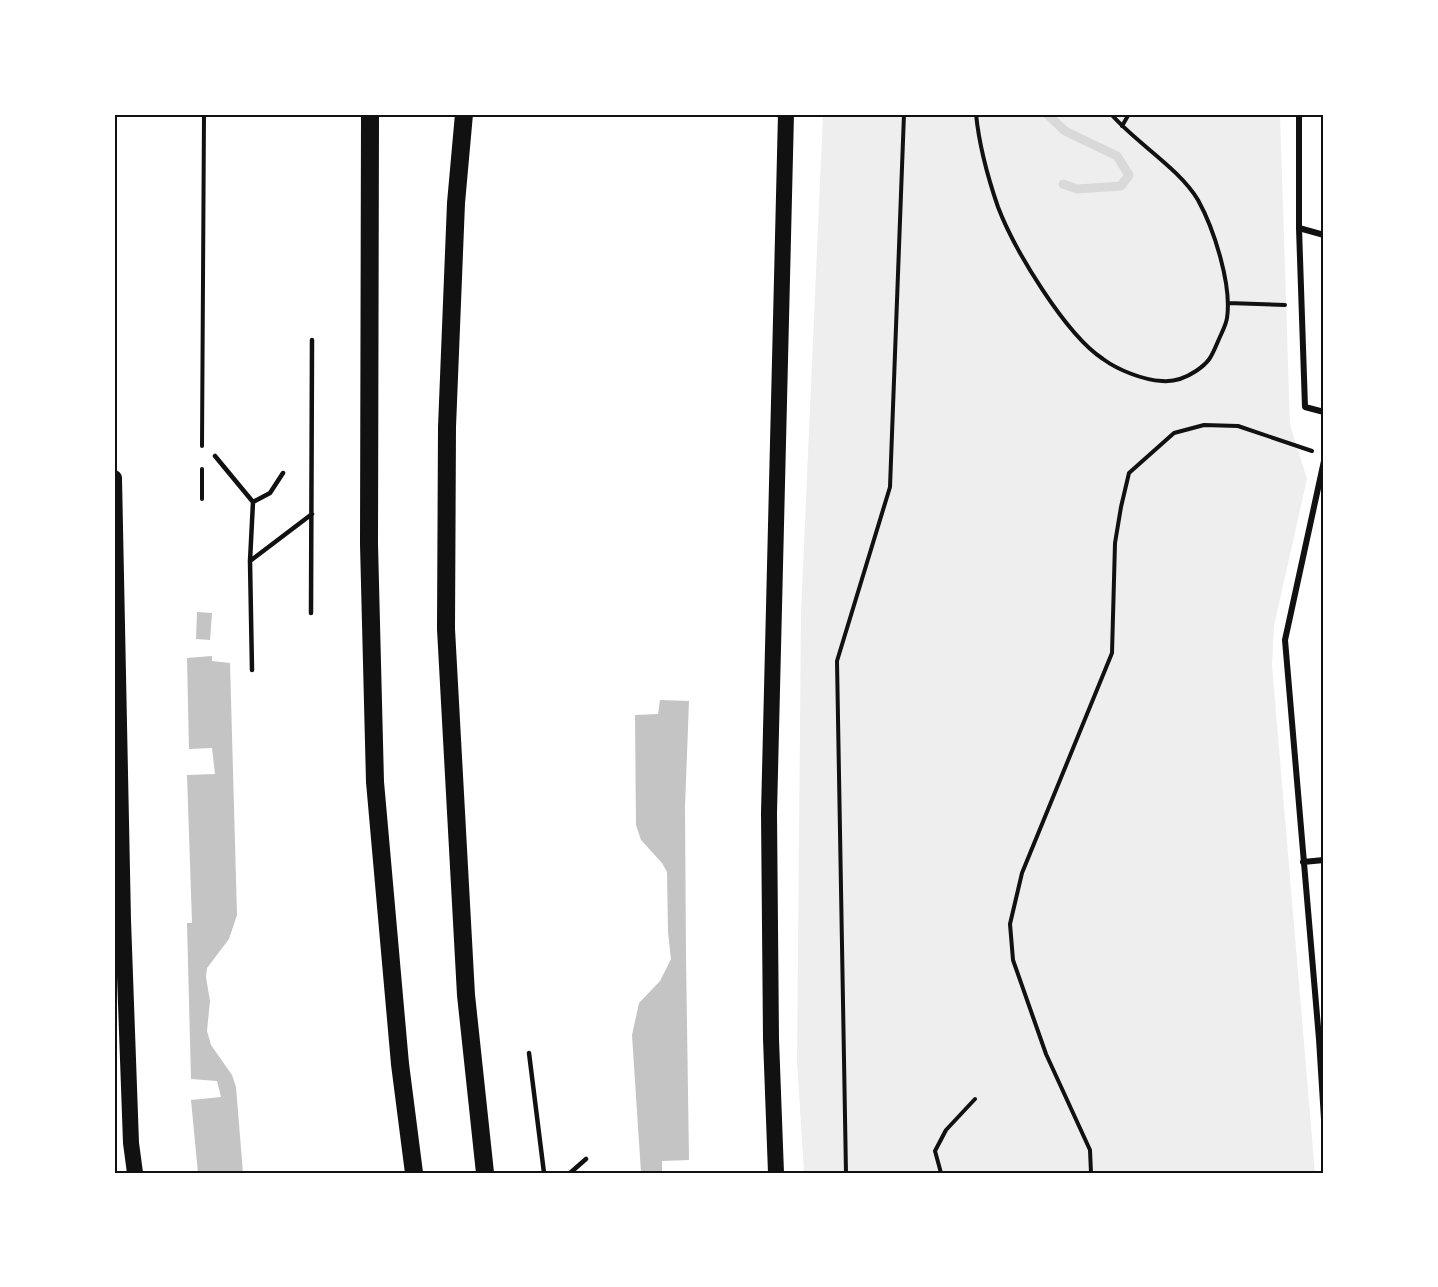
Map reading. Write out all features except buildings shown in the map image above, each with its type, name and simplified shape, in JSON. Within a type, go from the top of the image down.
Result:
[{"type":"highway","points":[[370,114],[369,544],[375,782],[400,1064],[414,1173]]},
{"type":"highway","points":[[464,114],[456,203],[447,427],[446,629],[466,995],[485,1173]]},
{"type":"highway","points":[[776,1173],[771,1040],[769,813],[786,114]]},
{"type":"highway","points":[[114,478],[123,920],[131,1143],[135,1173]]},
{"type":"highway","points":[[129,1173],[131,1143]]},
{"type":"street","points":[[1299,114],[1299,228],[1305,407],[1324,412]]},
{"type":"street","points":[[1299,228],[1324,235]]},
{"type":"street","points":[[1324,461],[1285,640],[1303,862],[1322,1039],[1324,1119]]},
{"type":"street","points":[[1303,862],[1324,860]]},
{"type":"lane","points":[[311,613],[312,340]]},
{"type":"lane","points":[[215,456],[253,502],[250,561],[252,670]]},
{"type":"lane","points":[[253,502],[270,493],[284,473]]},
{"type":"lane","points":[[250,561],[312,514]]},
{"type":"lane","points":[[529,1053],[544,1173]]},
{"type":"lane","points":[[570,1173],[586,1159]]},
{"type":"path","points":[[202,453],[204,114]]},
{"type":"path","points":[[846,1173],[837,662],[890,487],[904,114]]},
{"type":"path","points":[[976,114],[998,207],[1019,251],[1070,329],[1102,359],[1134,375],[1163,381],[1187,377],[1210,362],[1227,320],[1228,303],[1219,249],[1197,199],[1172,169],[1122,127],[1111,114]]},
{"type":"path","points":[[1122,127],[1129,114]]},
{"type":"path","points":[[1228,303],[1301,305]]},
{"type":"path","points":[[1090,1173],[1090,1150],[1046,1054],[1013,960],[1010,924],[1022,873],[1112,653],[1115,543],[1129,473],[1174,434],[1204,425],[1238,426],[1313,451]]},
{"type":"path","points":[[202,464],[202,499]]},
{"type":"path","points":[[941,1173],[935,1151],[946,1130],[975,1099]]},
{"type":"shaded area","points":[[823,114],[1280,114],[1290,425],[1307,479],[1274,626],[1272,665],[1315,1173],[804,1173],[797,1061],[801,613]]},
{"type":"waterway","points":[[1047,114],[1065,131],[1117,156],[1129,175],[1121,186],[1077,189],[1063,184]]}]
